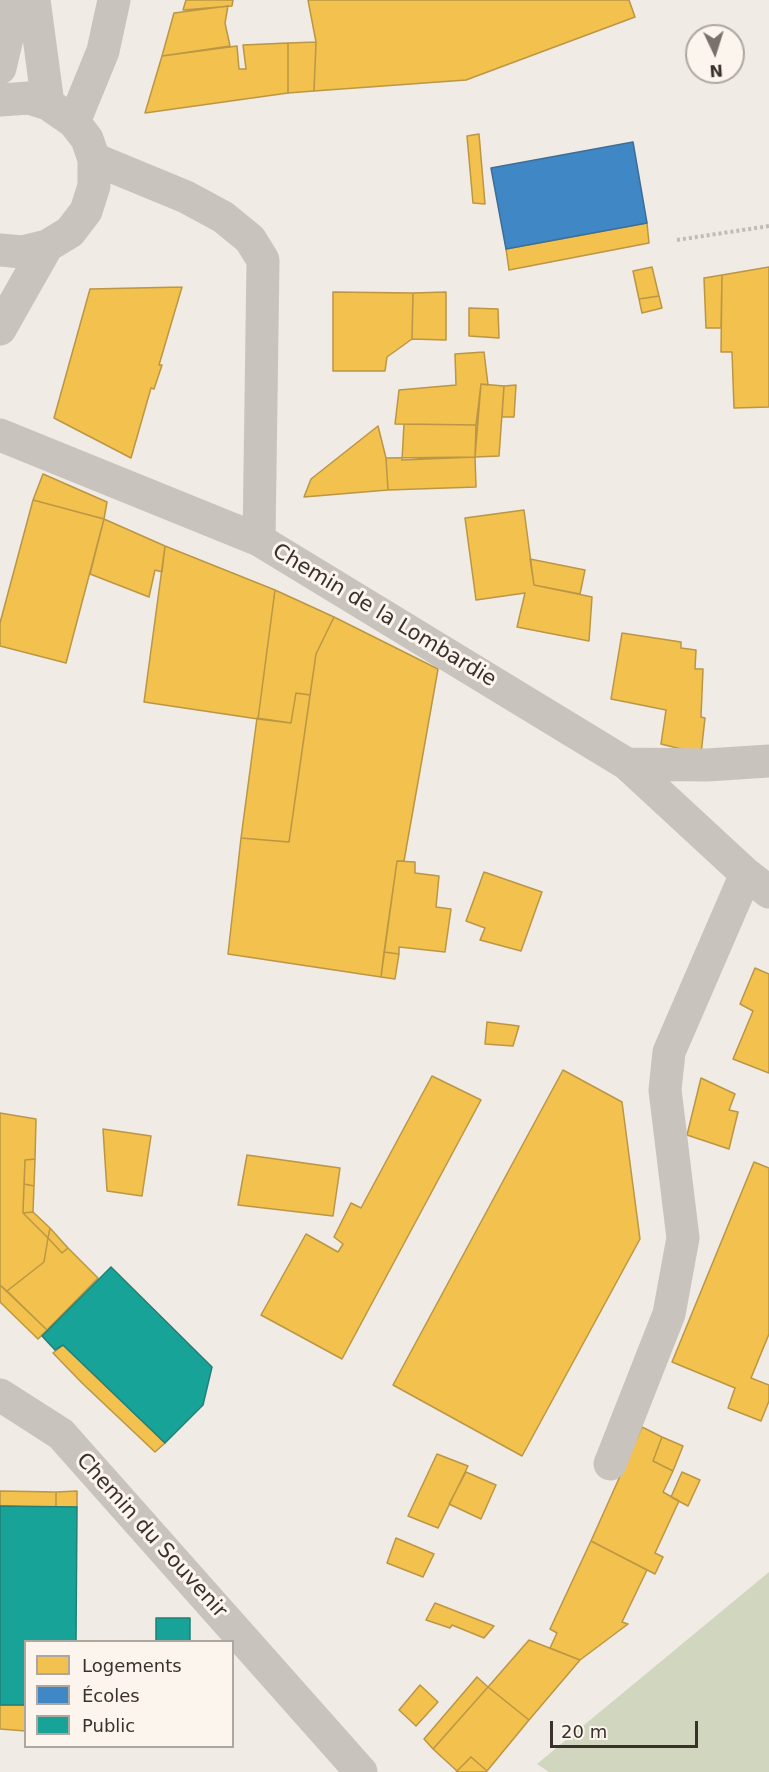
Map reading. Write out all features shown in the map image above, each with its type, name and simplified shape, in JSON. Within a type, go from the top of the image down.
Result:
[{"type":"street","points":[[0,68],[16,0]]},
{"type":"street","points":[[34,0],[48,104]]},
{"type":"street","points":[[74,122],[104,51],[114,0]]},
{"type":"street","points":[[0,100],[29,98],[48,104],[74,122],[87,139],[94,159],[94,186],[86,211],[70,232],[47,246],[22,252],[0,250]]},
{"type":"street","points":[[94,159],[177,193],[223,217],[250,239],[263,260],[259,540]]},
{"type":"street","points":[[0,329],[47,246]]},
{"type":"street","name":"Chemin de la Lombardie","points":[[0,435],[259,540],[627,764],[757,883]]},
{"type":"street","points":[[627,764],[707,765],[769,762]]},
{"type":"street","points":[[610,1464],[669,1314],[683,1238],[665,1090],[669,1052],[757,883]]},
{"type":"street","name":"Chemin du Souvenir","points":[[0,1395],[61,1434],[361,1772]]},
{"type":"path","points":[[677,240],[769,226]]},
{"type":"green space","points":[[769,1572],[769,1772],[549,1772],[537,1764]]},
{"type":"building: Logements","points":[[186,0],[233,0],[232,6],[183,10]]},
{"type":"building: Logements","points":[[308,0],[629,0],[635,17],[466,80],[314,91],[316,42]]},
{"type":"building: Logements","points":[[228,6],[225,23],[230,46],[162,56],[174,13]]},
{"type":"building: Logements","points":[[316,42],[314,91],[288,93],[288,43]]},
{"type":"building: Logements","points":[[288,43],[288,93],[145,113],[162,56],[237,46],[239,69],[246,69],[243,45]]},
{"type":"building: Logements","points":[[479,134],[485,204],[473,203],[467,136]]},
{"type":"building: Logements","points":[[647,223],[649,243],[509,270],[506,249]]},
{"type":"building: Logements","points":[[652,267],[659,296],[639,299],[633,271]]},
{"type":"building: Logements","points":[[769,267],[769,407],[734,408],[732,352],[721,352],[722,275]]},
{"type":"building: Logements","points":[[722,275],[721,328],[706,328],[704,278]]},
{"type":"building: Logements","points":[[182,287],[159,365],[162,365],[154,389],[151,388],[131,458],[54,418],[90,289]]},
{"type":"building: Logements","points":[[333,292],[413,293],[412,339],[387,357],[385,371],[333,371]]},
{"type":"building: Logements","points":[[446,292],[446,340],[412,339],[413,293]]},
{"type":"building: Logements","points":[[659,296],[662,308],[642,313],[639,299]]},
{"type":"building: Logements","points":[[469,308],[498,309],[499,338],[469,336]]},
{"type":"building: Logements","points":[[484,352],[488,385],[481,384],[476,425],[395,424],[399,390],[456,385],[455,354]]},
{"type":"building: Logements","points":[[481,384],[504,386],[499,456],[475,457]]},
{"type":"building: Logements","points":[[516,385],[514,417],[502,417],[504,386]]},
{"type":"building: Logements","points":[[404,424],[476,425],[475,457],[402,460]]},
{"type":"building: Logements","points":[[378,426],[386,458],[388,490],[304,497],[311,479]]},
{"type":"building: Logements","points":[[475,457],[476,487],[388,490],[386,458]]},
{"type":"building: Logements","points":[[43,474],[107,502],[104,519],[33,500]]},
{"type":"building: Logements","points":[[33,500],[104,519],[66,663],[0,646],[0,623]]},
{"type":"building: Logements","points":[[524,510],[534,585],[592,597],[589,641],[517,627],[525,593],[476,600],[465,518]]},
{"type":"building: Logements","points":[[104,519],[165,546],[162,572],[155,570],[149,597],[90,574]]},
{"type":"building: Logements","points":[[165,546],[275,590],[258,719],[144,702]]},
{"type":"building: Logements","points":[[530,559],[585,570],[580,594],[534,585]]},
{"type":"building: Logements","points":[[275,590],[334,617],[316,654],[310,695],[296,693],[291,723],[258,719]]},
{"type":"building: Logements","points":[[334,617],[438,669],[404,861],[397,861],[381,977],[228,954],[241,838],[289,842],[316,654]]},
{"type":"building: Logements","points":[[622,633],[681,642],[681,648],[696,650],[695,669],[703,669],[701,717],[705,718],[701,754],[661,744],[666,710],[611,699]]},
{"type":"building: Logements","points":[[296,693],[310,695],[289,842],[241,838],[257,718],[291,723]]},
{"type":"building: Logements","points":[[397,861],[415,862],[415,873],[439,876],[436,907],[451,909],[445,952],[399,947],[399,954],[384,952]]},
{"type":"building: Logements","points":[[484,872],[542,892],[521,951],[480,940],[485,928],[466,921]]},
{"type":"building: Logements","points":[[384,952],[399,954],[395,979],[381,977]]},
{"type":"building: Logements","points":[[755,968],[769,974],[769,1073],[733,1059],[753,1011],[740,1004]]},
{"type":"building: Logements","points":[[487,1022],[519,1026],[513,1046],[485,1044]]},
{"type":"building: Logements","points":[[563,1070],[622,1102],[640,1239],[522,1456],[393,1385]]},
{"type":"building: Logements","points":[[432,1076],[481,1100],[342,1359],[261,1315],[306,1234],[338,1252],[343,1244],[334,1237],[351,1203],[361,1208]]},
{"type":"building: Logements","points":[[701,1078],[735,1094],[729,1110],[738,1112],[729,1149],[687,1135]]},
{"type":"building: Logements","points":[[0,1113],[36,1119],[35,1159],[25,1160],[23,1213],[48,1238],[44,1262],[7,1291],[0,1285]]},
{"type":"building: Logements","points":[[103,1129],[151,1136],[142,1196],[107,1191]]},
{"type":"building: Logements","points":[[247,1155],[340,1168],[333,1216],[238,1205]]},
{"type":"building: Logements","points":[[35,1159],[34,1186],[24,1184],[25,1160]]},
{"type":"building: Logements","points":[[754,1162],[769,1168],[769,1334],[751,1378],[769,1385],[769,1401],[761,1421],[728,1408],[735,1388],[672,1362]]},
{"type":"building: Logements","points":[[24,1184],[34,1186],[33,1212],[23,1213]]},
{"type":"building: Logements","points":[[33,1212],[50,1228],[48,1238],[23,1213]]},
{"type":"building: Logements","points":[[50,1228],[68,1248],[62,1253],[48,1238]]},
{"type":"building: Logements","points":[[48,1238],[62,1253],[68,1248],[98,1278],[47,1330],[7,1291],[44,1262]]},
{"type":"building: Logements","points":[[0,1285],[47,1330],[38,1339],[0,1302]]},
{"type":"building: Logements","points":[[63,1345],[165,1443],[155,1452],[82,1383],[53,1353]]},
{"type":"building: Logements","points":[[642,1427],[662,1437],[653,1461],[673,1471],[663,1492],[679,1501],[655,1553],[663,1557],[655,1574],[591,1541]]},
{"type":"building: Logements","points":[[662,1437],[683,1446],[673,1471],[653,1461]]},
{"type":"building: Logements","points":[[437,1454],[468,1466],[438,1528],[408,1516]]},
{"type":"building: Logements","points":[[466,1472],[496,1485],[481,1519],[449,1504]]},
{"type":"building: Logements","points":[[682,1472],[700,1480],[688,1506],[671,1497]]},
{"type":"building: Logements","points":[[0,1491],[56,1492],[56,1508],[0,1506]]},
{"type":"building: Logements","points":[[77,1491],[77,1507],[56,1508],[56,1492]]},
{"type":"building: Logements","points":[[396,1538],[434,1554],[423,1577],[387,1563]]},
{"type":"building: Logements","points":[[591,1541],[647,1570],[622,1622],[628,1624],[580,1660],[550,1648],[557,1633],[550,1629]]},
{"type":"building: Logements","points":[[435,1603],[494,1626],[484,1638],[452,1625],[450,1628],[426,1620]]},
{"type":"building: Logements","points":[[529,1640],[580,1660],[529,1720],[488,1687]]},
{"type":"building: Logements","points":[[477,1677],[488,1687],[433,1749],[424,1739]]},
{"type":"building: Logements","points":[[420,1685],[438,1702],[416,1726],[399,1710]]},
{"type":"building: Logements","points":[[488,1687],[529,1720],[487,1771],[471,1757],[457,1771],[433,1749]]},
{"type":"building: Logements","points":[[0,1705],[24,1705],[24,1731],[0,1729]]},
{"type":"building: Logements","points":[[471,1757],[487,1771],[456,1772]]},
{"type":"building: Écoles","points":[[633,142],[647,223],[506,249],[491,168]]},
{"type":"building: Public","points":[[111,1267],[212,1367],[203,1405],[165,1443],[63,1345],[55,1350],[42,1336]]},
{"type":"building: Public","points":[[0,1506],[77,1507],[76,1640],[24,1640],[24,1705],[0,1705]]},
{"type":"building: Public","points":[[156,1618],[190,1618],[190,1640],[156,1640]]}]
